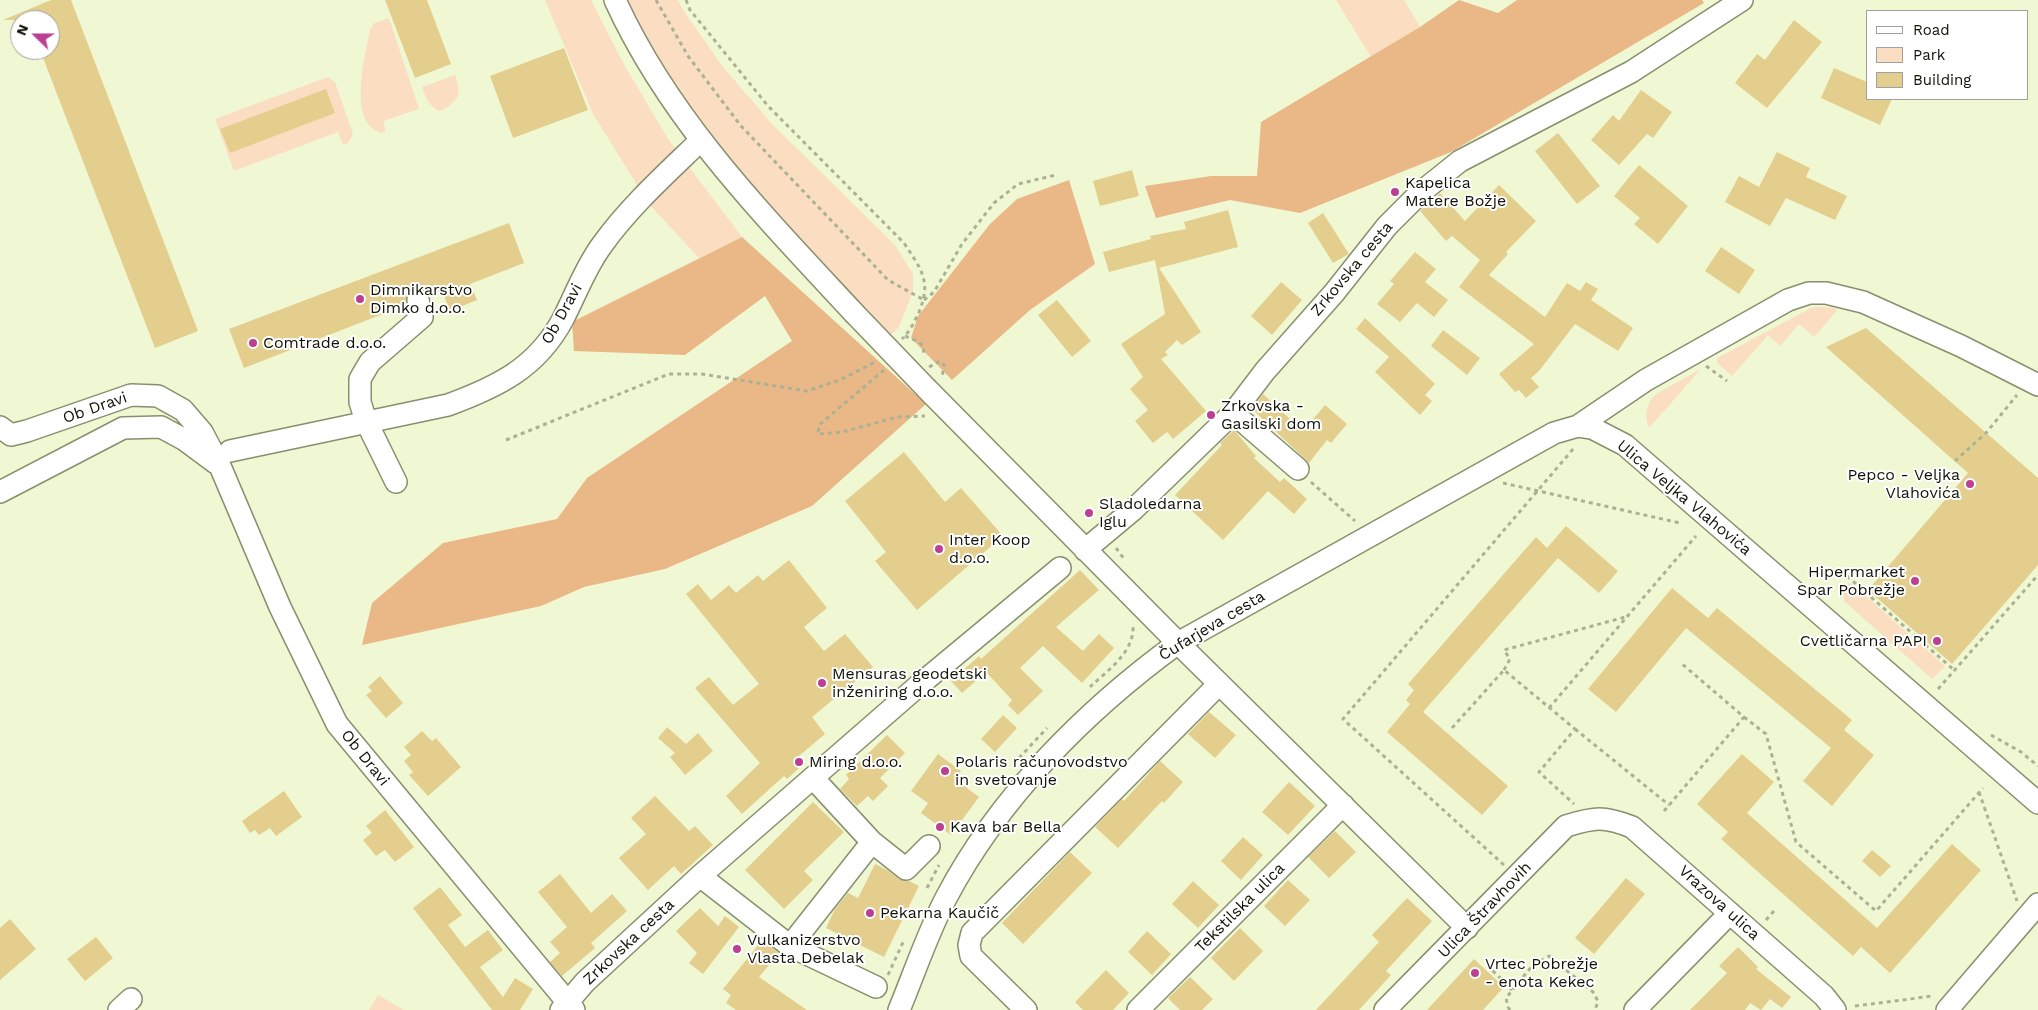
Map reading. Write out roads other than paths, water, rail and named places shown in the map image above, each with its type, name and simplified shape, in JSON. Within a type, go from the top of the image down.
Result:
[{"type":"street","points":[[615,0],[664,90],[720,164],[780,234],[927,390],[1085,550],[1467,928]]},
{"type":"street","name":"Zrkovska cesta","points":[[1085,550],[1134,508],[1233,413],[1265,370],[1334,293],[1387,226],[1420,193],[1460,161],[1631,72],[1742,0]]},
{"type":"street","name":"Ob Dravi","points":[[0,492],[123,428],[161,427],[225,459],[366,421],[448,405],[472,396],[521,371],[542,352],[562,320],[588,265],[603,243],[648,190],[701,140]]},
{"type":"street","points":[[1578,426],[1646,380],[1788,300],[1809,293],[1826,293],[1863,302],[1961,346],[2033,382]]},
{"type":"street","points":[[396,482],[366,421],[360,402],[360,379],[370,362],[422,317],[418,300]]},
{"type":"street","name":"Ob Dravi","points":[[0,427],[11,435],[27,432],[131,395],[158,396],[184,410],[225,459],[280,607],[337,724],[568,1008]]},
{"type":"street","points":[[1233,413],[1298,469]]},
{"type":"street","name":"Čufarjeva cesta","points":[[899,1010],[945,899],[984,835],[1042,764],[1079,725],[1149,664],[1178,643],[1554,433],[1578,426]]},
{"type":"street","name":"Ulica Veljka Vlahovića","points":[[1578,426],[1592,428],[1625,445],[2038,803]]},
{"type":"street","name":"Zrkovska cesta","points":[[568,1008],[585,982],[700,876],[918,686],[1060,568]]},
{"type":"street","points":[[1026,1010],[971,956],[969,945],[972,933],[1219,684]]},
{"type":"street","points":[[813,778],[872,842],[906,869],[928,846]]},
{"type":"street","name":"Tekstilska ulica","points":[[1138,1010],[1343,805]]},
{"type":"street","name":"Ulica Štravhovih","points":[[1385,1010],[1566,826],[1585,813]]},
{"type":"street","name":"Vrazova ulica","points":[[1585,813],[1612,819],[1632,827],[1824,996],[1845,1008]]},
{"type":"street","points":[[790,946],[872,842]]},
{"type":"street","points":[[700,876],[790,946],[876,987]]},
{"type":"street","points":[[1940,1003],[2038,904]]},
{"type":"street","points":[[1635,1010],[1730,913]]},
{"type":"place","name":"Kapelica Matere Božje","points":[[1395,192]]},
{"type":"place","name":"Dimnikarstvo Dimko d.o.o.","points":[[360,299]]},
{"type":"place","name":"Comtrade d.o.o.","points":[[253,343]]},
{"type":"place","name":"Zrkovska - Gasilski dom","points":[[1211,415]]},
{"type":"place","name":"Pepco - Veljka Vlahovića","points":[[1970,484]]},
{"type":"place","name":"Sladoledarna Iglu","points":[[1089,513]]},
{"type":"place","name":"Inter Koop d.o.o.","points":[[939,549]]},
{"type":"place","name":"Hipermarket Spar Pobrežje","points":[[1915,581]]},
{"type":"place","name":"Cvetličarna PAPI","points":[[1937,641]]},
{"type":"place","name":"Mensuras geodetski inženiring d.o.o.","points":[[822,683]]},
{"type":"place","name":"Miring d.o.o.","points":[[799,762]]},
{"type":"place","name":"Polaris računovodstvo in svetovanje","points":[[945,771]]},
{"type":"place","name":"Kava bar Bella","points":[[940,827]]},
{"type":"place","name":"Pekarna Kaučič","points":[[870,913]]},
{"type":"place","name":"Vulkanizerstvo Vlasta Debelak","points":[[737,949]]},
{"type":"place","name":"Vrtec Pobrežje - enota Kekec","points":[[1475,973]]}]
